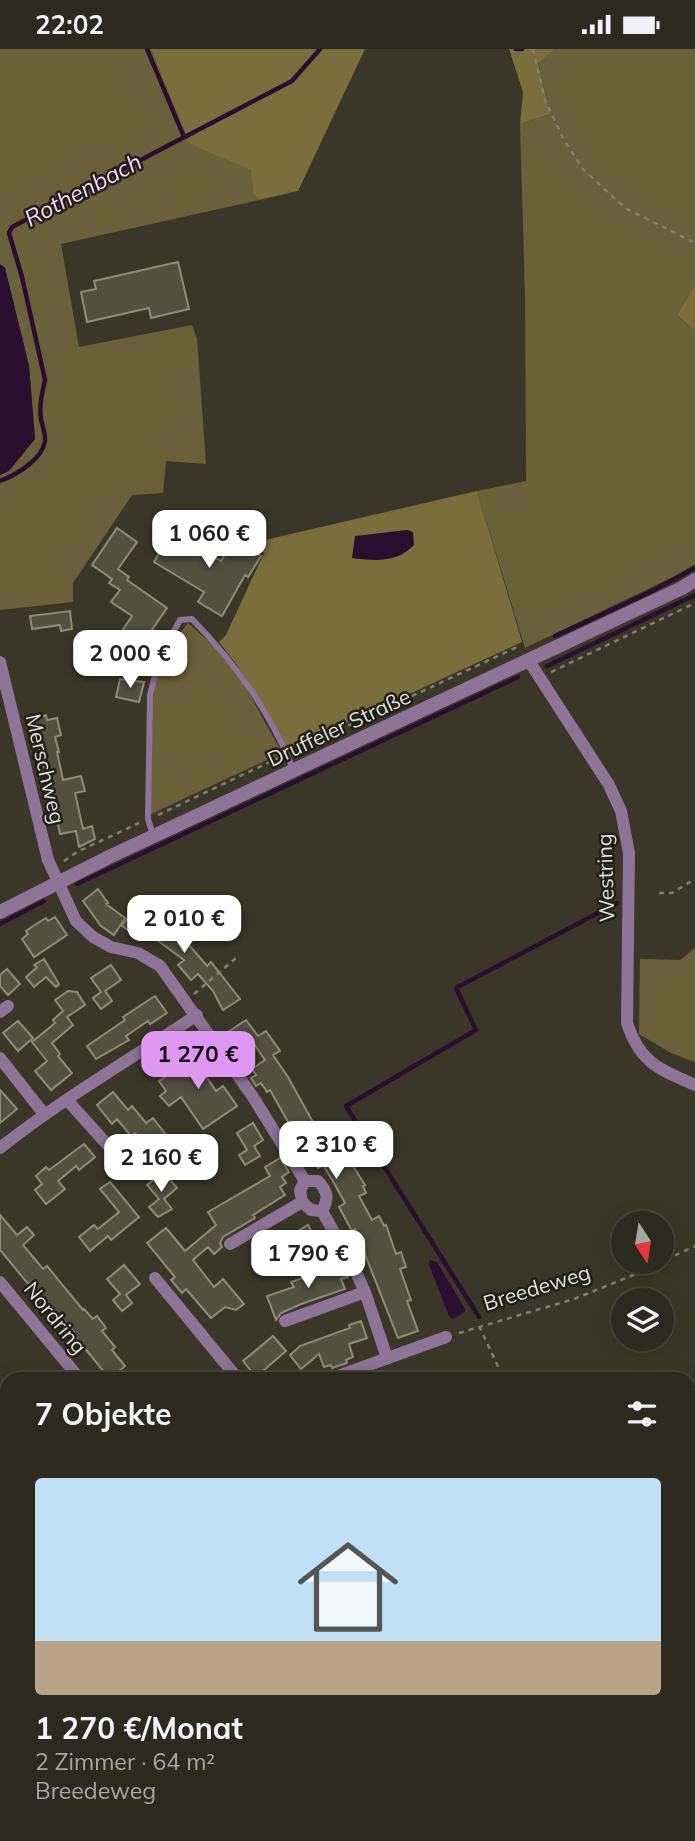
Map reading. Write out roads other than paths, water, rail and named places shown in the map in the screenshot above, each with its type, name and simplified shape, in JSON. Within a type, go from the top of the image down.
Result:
[{"type":"street","name":"Druffeler Straße","points":[[0,912],[153,837],[682,589],[695,580]]},
{"type":"street","name":"Westring","points":[[529,661],[609,785],[621,811],[629,853],[627,1024],[634,1044],[660,1069],[695,1085]]},
{"type":"street","name":"Merschweg","points":[[0,662],[4,691],[48,860],[57,883]]},
{"type":"street","points":[[57,883],[76,921],[93,937],[111,947],[138,953],[160,966],[253,1097],[305,1181]]},
{"type":"street","points":[[0,1148],[44,1114],[68,1101],[197,1015]]},
{"type":"street","points":[[0,1058],[44,1114]]},
{"type":"street","points":[[68,1101],[130,1170]]},
{"type":"street","points":[[305,1181],[300,1190],[302,1202],[311,1210],[322,1211]]},
{"type":"street","points":[[305,1181],[318,1181],[326,1190],[328,1200],[322,1211]]},
{"type":"street","points":[[230,1244],[302,1202]]},
{"type":"street","points":[[322,1211],[365,1292],[387,1358]]},
{"type":"street","points":[[155,1278],[232,1372]]},
{"type":"street","name":"Nordring","points":[[0,1282],[74,1372]]},
{"type":"street","points":[[285,1321],[365,1292]]},
{"type":"street","points":[[349,1372],[446,1337]]},
{"type":"lane","points":[[153,837],[148,819],[150,695],[160,655],[180,620],[192,619],[241,673],[266,713],[294,772]]},
{"type":"waterway","points":[[147,49],[184,137]]},
{"type":"waterway","name":"Rothenbach","points":[[0,481],[34,460],[43,448],[45,438],[40,409],[45,380],[22,277],[9,233],[12,227],[292,81],[320,49]]},
{"type":"waterway","name":"Rothenbach","points":[[516,49],[522,49]]},
{"type":"waterway","points":[[555,636],[695,568]]},
{"type":"waterway","points":[[547,666],[695,595]]},
{"type":"waterway","points":[[77,884],[518,677]]},
{"type":"waterway","points":[[0,924],[44,901]]},
{"type":"waterway","points":[[479,1317],[346,1106],[476,1030],[456,988],[617,903]]}]
